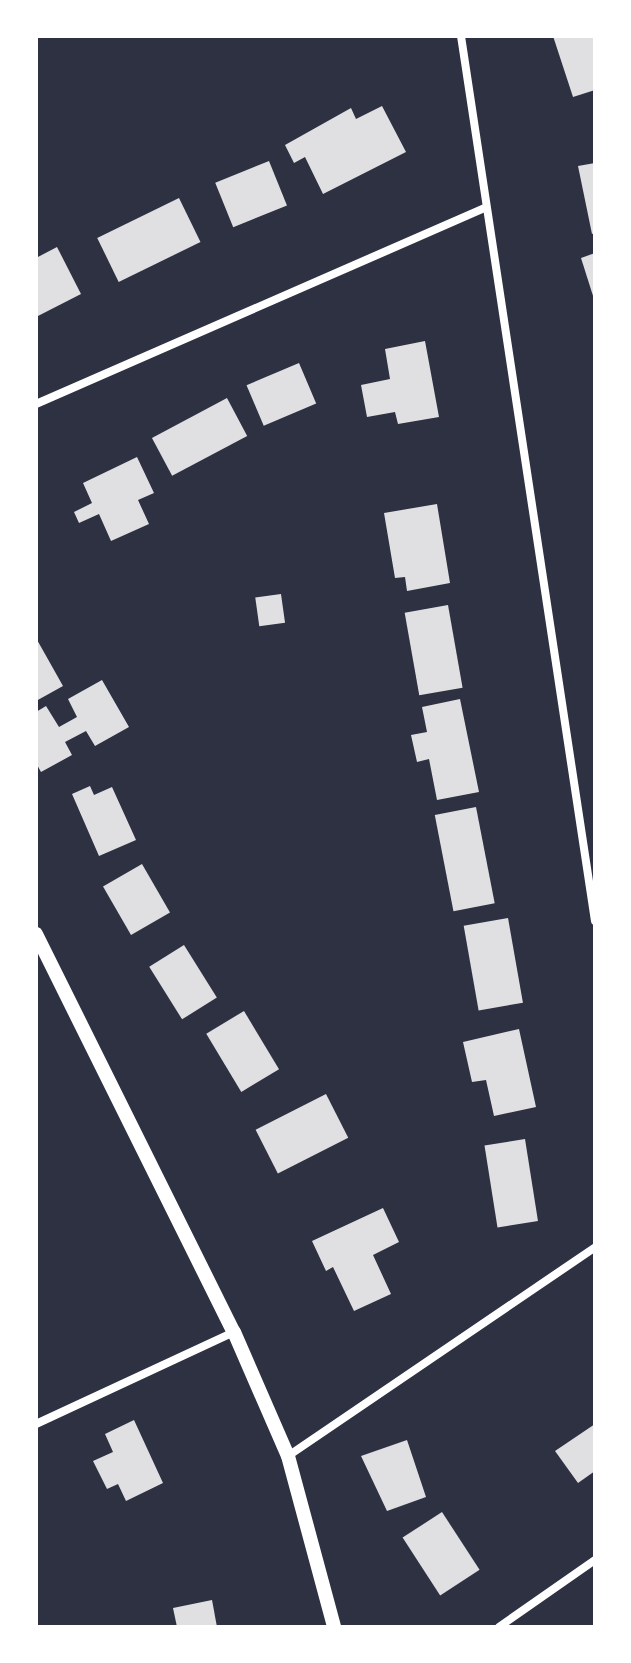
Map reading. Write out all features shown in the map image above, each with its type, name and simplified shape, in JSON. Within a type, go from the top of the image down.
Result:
[{"type":"street","points":[[461,36],[595,921]]},
{"type":"street","points":[[36,404],[486,207]]},
{"type":"street","points":[[36,934],[234,1332],[288,1456],[334,1627]]},
{"type":"street","points":[[288,1456],[595,1247]]},
{"type":"street","points":[[36,1424],[234,1332]]},
{"type":"street","points":[[499,1627],[595,1560]]},
{"type":"building","points":[[553,36],[595,36],[595,90],[573,97]]},
{"type":"building","points":[[382,106],[406,152],[323,194],[305,157],[294,163],[285,145],[351,108],[356,119]]},
{"type":"building","points":[[269,161],[287,206],[233,227],[215,183]]},
{"type":"building","points":[[595,163],[595,233],[592,234],[578,166]]},
{"type":"building","points":[[179,198],[200,242],[119,282],[97,238]]},
{"type":"building","points":[[57,247],[81,294],[36,317],[36,258]]},
{"type":"building","points":[[595,253],[595,299],[594,299],[581,258]]},
{"type":"building","points":[[425,341],[439,417],[398,424],[395,412],[367,417],[361,385],[390,379],[385,349]]},
{"type":"building","points":[[299,363],[316,404],[264,426],[247,385]]},
{"type":"building","points":[[227,398],[247,436],[172,476],[152,438]]},
{"type":"building","points":[[137,457],[154,493],[138,500],[149,524],[111,541],[99,514],[79,523],[74,512],[92,503],[83,483]]},
{"type":"building","points":[[437,504],[450,583],[407,591],[405,577],[395,578],[384,513]]},
{"type":"building","points":[[281,594],[285,623],[259,626],[255,598]]},
{"type":"building","points":[[448,605],[463,688],[419,695],[405,613]]},
{"type":"building","points":[[36,638],[63,686],[36,701]]},
{"type":"building","points":[[102,680],[129,727],[95,746],[86,731],[65,742],[72,755],[41,772],[36,763],[36,712],[46,706],[59,727],[77,717],[68,699]]},
{"type":"building","points":[[460,699],[479,792],[437,800],[429,759],[417,762],[411,735],[427,732],[422,707]]},
{"type":"building","points":[[90,786],[94,795],[112,787],[136,840],[99,856],[72,794]]},
{"type":"building","points":[[476,807],[495,903],[453,911],[435,815]]},
{"type":"building","points":[[142,864],[170,912],[131,935],[103,886]]},
{"type":"building","points":[[508,918],[523,1003],[479,1011],[464,926]]},
{"type":"building","points":[[184,945],[217,998],[182,1019],[149,967]]},
{"type":"building","points":[[244,1011],[279,1069],[241,1092],[206,1034]]},
{"type":"building","points":[[519,1029],[536,1107],[494,1116],[486,1080],[472,1082],[463,1042]]},
{"type":"building","points":[[326,1094],[348,1138],[278,1174],[256,1130]]},
{"type":"building","points":[[525,1139],[538,1221],[497,1227],[485,1145]]},
{"type":"building","points":[[383,1208],[399,1242],[373,1255],[391,1294],[354,1311],[333,1267],[326,1271],[312,1241]]},
{"type":"building","points":[[134,1420],[163,1483],[126,1501],[118,1484],[107,1489],[93,1461],[113,1452],[105,1434]]},
{"type":"building","points":[[595,1424],[595,1471],[578,1483],[555,1451]]},
{"type":"building","points":[[407,1440],[426,1497],[387,1511],[361,1456]]},
{"type":"building","points":[[442,1512],[480,1570],[440,1595],[403,1538]]},
{"type":"building","points":[[212,1600],[217,1627],[177,1627],[173,1608]]}]
